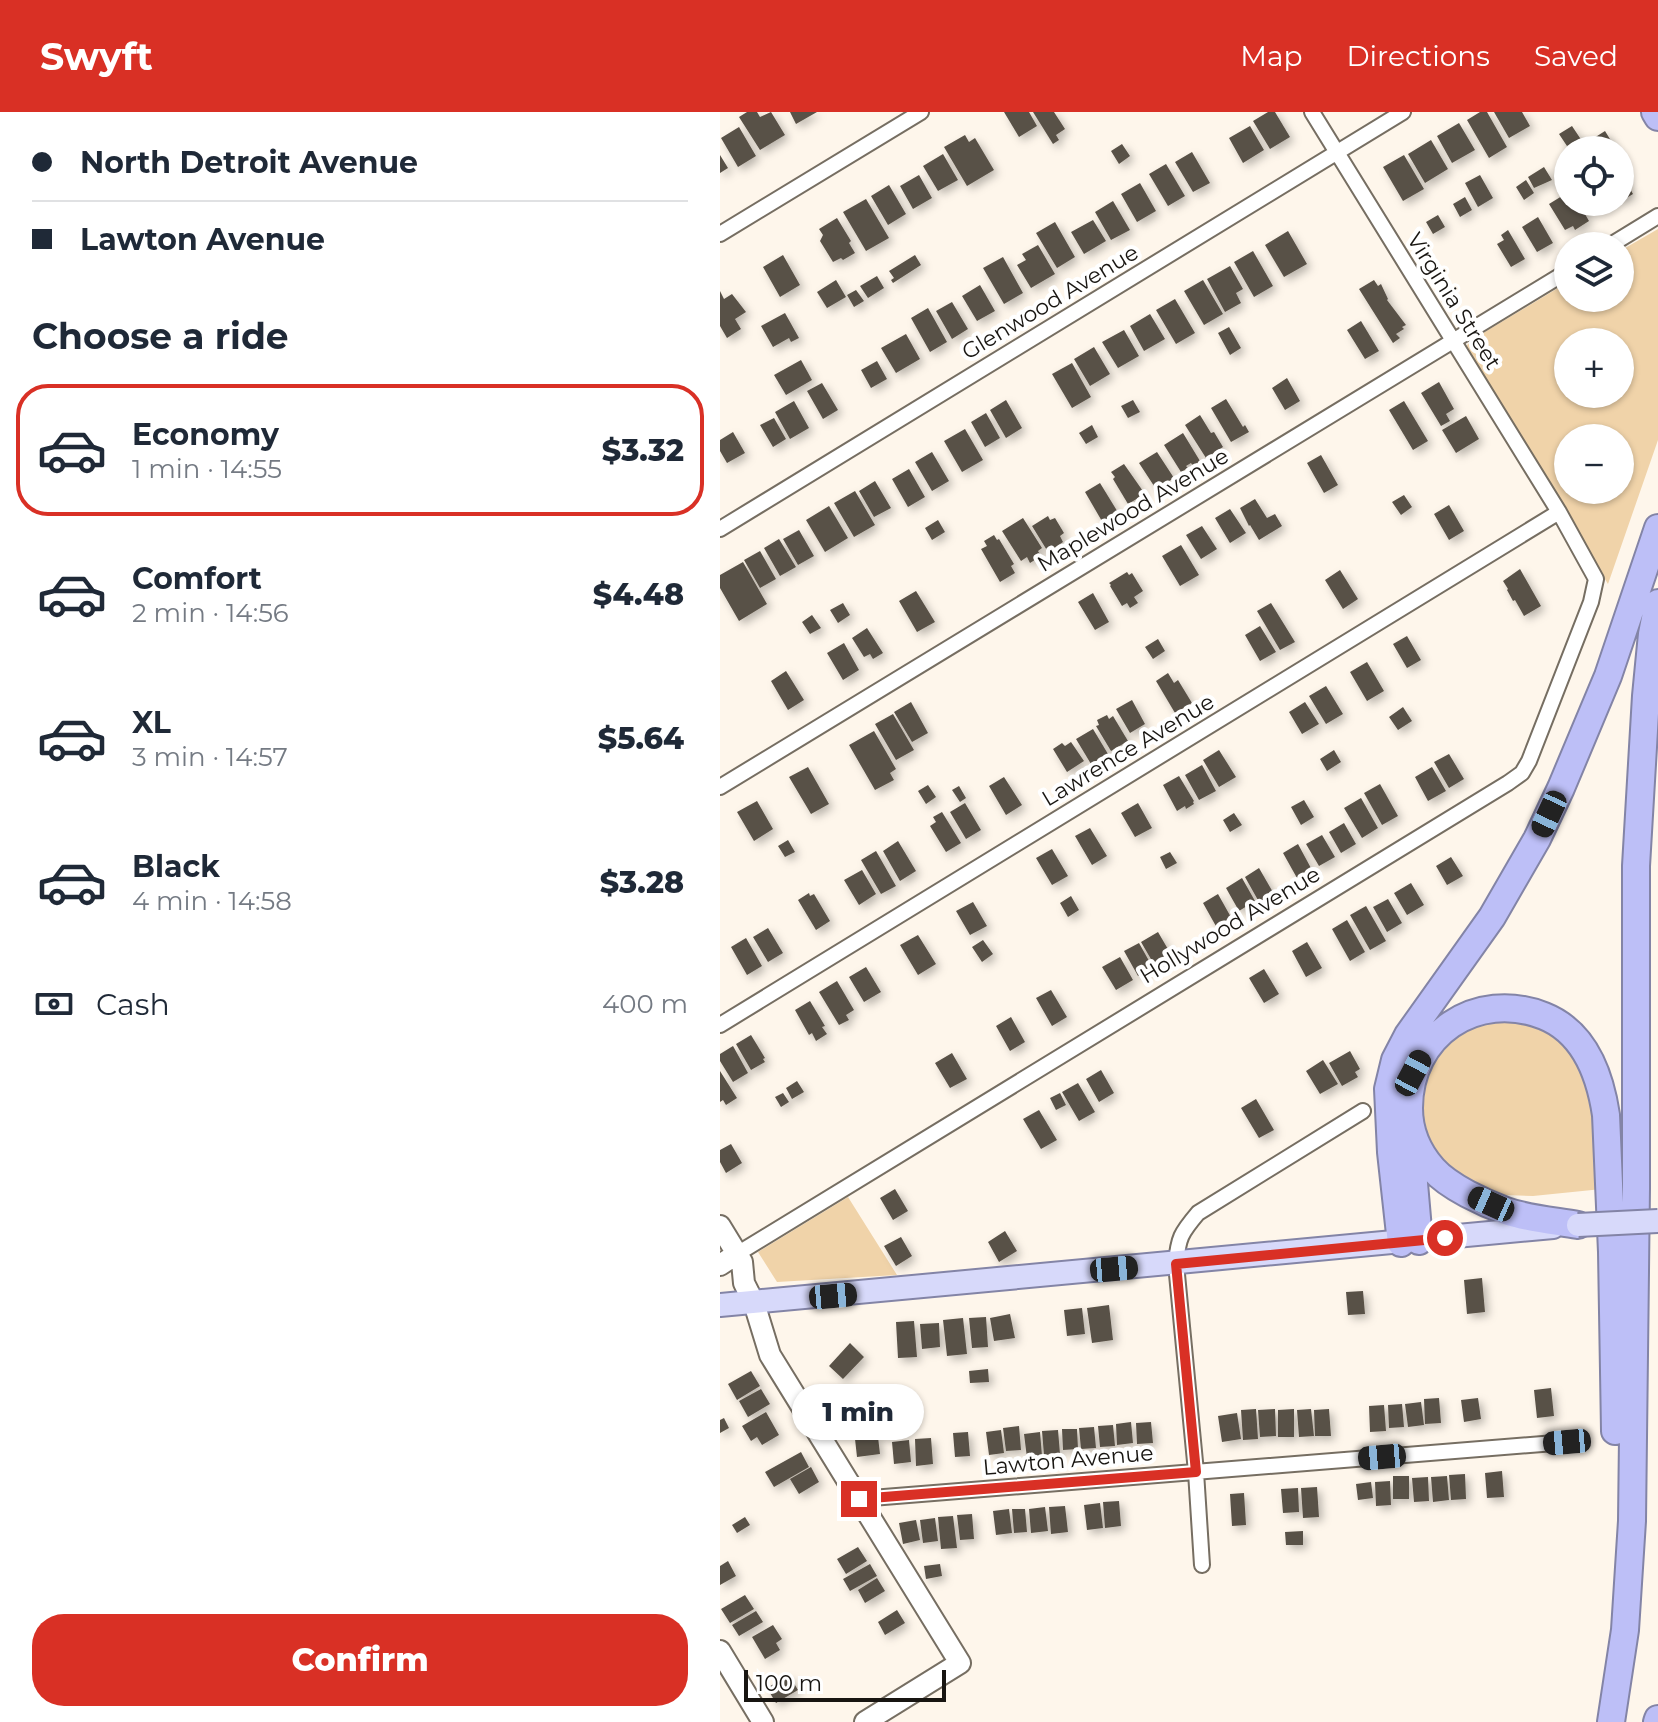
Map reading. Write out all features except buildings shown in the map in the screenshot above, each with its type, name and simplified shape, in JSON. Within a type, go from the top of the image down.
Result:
[{"type":"highway","points":[[1655,112],[1658,117]]},
{"type":"highway","points":[[1410,1242],[1391,1152],[1388,1089],[1395,1060],[1408,1035],[1492,917],[1537,839],[1608,676],[1658,528]]},
{"type":"highway","points":[[1611,1722],[1625,1630],[1632,1521],[1636,866],[1646,696],[1658,603]]},
{"type":"highway","points":[[1410,1242],[1409,1099],[1413,1073],[1427,1047],[1465,1015],[1492,1008],[1529,1010],[1553,1020],[1571,1034],[1586,1053],[1600,1084],[1606,1115],[1615,1447],[1632,1521]]},
{"type":"highway","points":[[1409,1124],[1420,1152],[1434,1170],[1474,1197],[1509,1212],[1578,1225]]},
{"type":"main road","points":[[720,1305],[1578,1225],[1658,1221]]},
{"type":"street","points":[[720,234],[921,112]]},
{"type":"street","name":"Virginia Street","points":[[1312,112],[1559,512]]},
{"type":"street","name":"Glenwood Avenue","points":[[720,529],[1403,112]]},
{"type":"street","points":[[1632,232],[1658,216]]},
{"type":"street","name":"Maplewood Avenue","points":[[720,787],[1554,279]]},
{"type":"street","name":"Lawrence Avenue","points":[[720,1025],[1559,512]]},
{"type":"street","name":"Hollywood Avenue","points":[[728,1260],[1522,773],[1591,602],[1596,579],[1559,512]]},
{"type":"street","points":[[1202,1565],[1176,1264],[1177,1243],[1198,1213],[1363,1111]]},
{"type":"street","points":[[720,1226],[728,1260],[742,1262],[744,1283],[754,1303],[770,1355],[960,1663],[865,1722]]},
{"type":"street","name":"Lawton Avenue","points":[[859,1499],[1567,1442]]},
{"type":"street","points":[[720,1651],[763,1722]]},
{"type":"shaded area","points":[[1658,229],[1658,440],[1608,584],[1559,504],[1634,504],[1634,424],[1554,424],[1554,496],[1468,355],[1467,345],[1554,290],[1554,312],[1634,312],[1634,243]]},
{"type":"shaded area","points":[[1522,1014],[1564,1037],[1594,1083],[1602,1189],[1533,1196],[1504,1195],[1472,1187],[1433,1155],[1417,1104],[1430,1053],[1465,1024]]},
{"type":"shaded area","points":[[848,1197],[897,1275],[777,1282],[758,1252]]},
{"type":"route","points":[[859,1499],[1196,1472],[1176,1264],[1445,1238]]}]
